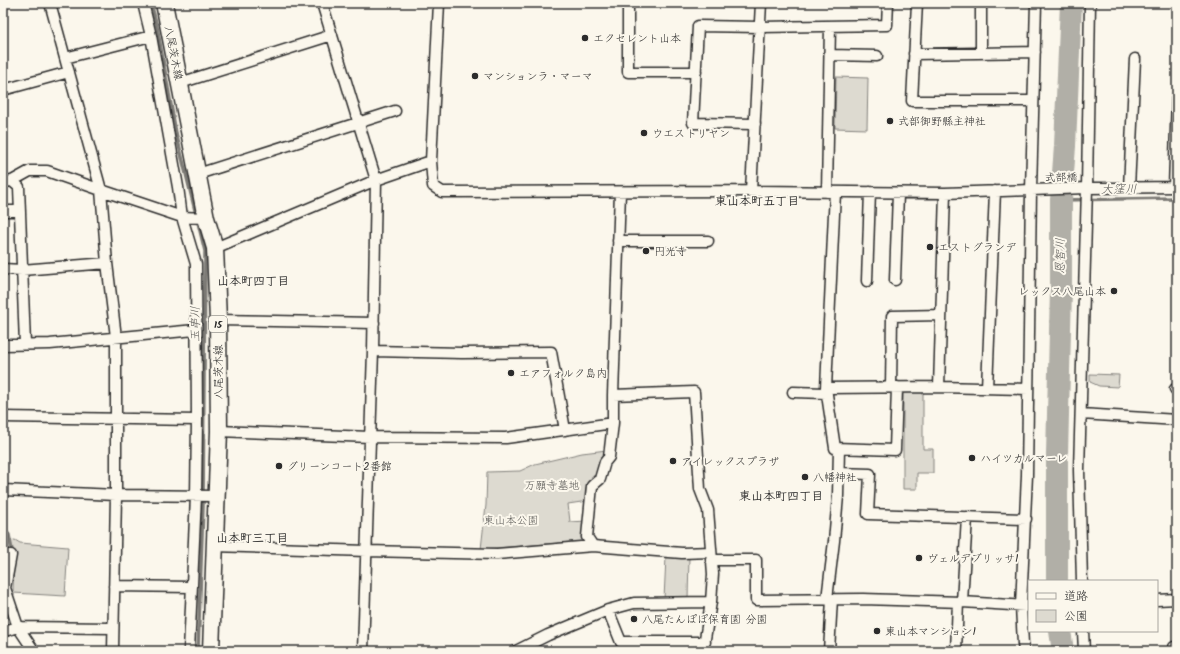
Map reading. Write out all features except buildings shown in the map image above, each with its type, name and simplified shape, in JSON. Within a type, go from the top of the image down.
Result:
[{"type":"main road","name":"八尾茨木線","points":[[164,3],[206,218],[215,248],[218,320],[218,431],[205,496],[214,546],[211,651]]},
{"type":"street","points":[[50,3],[101,190],[107,263],[116,337],[116,495],[113,651]]},
{"type":"street","points":[[144,3],[178,187],[182,217],[196,264],[195,330],[197,420],[205,496],[192,587],[189,651]]},
{"type":"street","points":[[322,3],[376,180],[374,323],[364,651]]},
{"type":"street","points":[[215,248],[376,180],[431,161],[439,3]]},
{"type":"street","points":[[628,3],[628,72],[696,72]]},
{"type":"street","points":[[751,191],[761,3]]},
{"type":"street","points":[[755,124],[693,123],[698,26],[760,27],[887,25],[888,3]]},
{"type":"street","points":[[917,3],[912,101],[1034,101]]},
{"type":"street","points":[[981,3],[981,53]]},
{"type":"street","points":[[1024,651],[1023,644],[1026,606],[1028,389],[1034,190],[1036,3]]},
{"type":"street","points":[[1082,580],[1079,470],[1087,191],[1090,3]]},
{"type":"street","points":[[830,26],[831,192],[826,390],[835,448],[895,450],[892,316],[941,316]]},
{"type":"street","points":[[180,83],[332,35]]},
{"type":"street","points":[[65,58],[151,36]]},
{"type":"street","points":[[914,54],[1035,52]]},
{"type":"street","points":[[830,55],[877,56]]},
{"type":"street","points":[[1129,188],[1136,59]]},
{"type":"street","points":[[3,90],[69,72]]},
{"type":"street","points":[[1176,188],[1177,97]]},
{"type":"street","points":[[198,174],[395,111]]},
{"type":"street","name":"式部橋","points":[[431,161],[433,186],[442,192],[751,191],[945,193],[1176,188]]},
{"type":"street","points":[[7,182],[30,171],[47,171],[182,217],[206,218]]},
{"type":"street","points":[[7,182],[19,187],[25,344]]},
{"type":"street","points":[[987,388],[995,191]]},
{"type":"street","points":[[593,546],[587,537],[592,486],[600,479],[605,462],[609,457],[613,423],[620,192]]},
{"type":"street","points":[[867,281],[870,192]]},
{"type":"street","points":[[894,280],[898,193]]},
{"type":"street","points":[[939,387],[945,193]]},
{"type":"street","points":[[3,211],[20,211]]},
{"type":"street","points":[[618,241],[708,241]]},
{"type":"street","points":[[3,269],[22,270],[107,263]]},
{"type":"street","points":[[218,320],[374,323]]},
{"type":"street","points":[[3,345],[50,344],[195,330]]},
{"type":"street","points":[[373,351],[462,353],[551,352],[565,430]]},
{"type":"street","points":[[793,392],[894,386],[1028,389]]},
{"type":"street","points":[[608,610],[621,642],[704,646],[711,602],[713,574],[708,510],[700,489],[694,392],[613,396]]},
{"type":"street","points":[[1081,414],[1177,420]]},
{"type":"street","points":[[3,417],[197,420]]},
{"type":"street","points":[[218,431],[370,437],[506,438],[613,423]]},
{"type":"street","points":[[829,651],[829,599],[839,448]]},
{"type":"street","points":[[838,473],[870,474],[868,514],[1026,519]]},
{"type":"street","points":[[3,490],[116,495],[205,496]]},
{"type":"street","points":[[956,651],[967,517]]},
{"type":"street","points":[[214,546],[497,554],[593,546],[756,560],[756,600],[829,599],[960,602],[1026,606]]},
{"type":"street","points":[[3,555],[11,555],[4,588],[18,627],[34,651]]},
{"type":"street","points":[[114,586],[192,587]]},
{"type":"street","points":[[1158,600],[1177,599]]},
{"type":"street","points":[[516,651],[608,610],[634,604],[711,602]]},
{"type":"street","points":[[3,629],[8,630],[18,627],[113,628]]},
{"type":"street","points":[[1083,632],[1084,651]]},
{"type":"green space","points":[[836,77],[868,78],[867,129],[835,128]]},
{"type":"green space","points":[[1090,374],[1119,375],[1118,387],[1099,386],[1090,382]]},
{"type":"green space","points":[[903,392],[923,392],[923,449],[933,449],[933,473],[917,473],[917,489],[903,489]]},
{"type":"green space","points":[[607,450],[599,475],[592,476],[588,501],[568,504],[570,522],[586,521],[585,541],[481,549],[486,505],[487,472],[520,471],[535,464],[582,453]]},
{"type":"green space","points":[[15,540],[20,543],[68,547],[65,596],[13,593],[14,557],[8,553],[9,541]]},
{"type":"green space","points":[[666,557],[689,557],[688,599],[664,599]]},
{"type":"waterway","name":"玉串川","points":[[151,3],[157,27],[176,133],[205,251],[203,507],[198,651]]},
{"type":"waterway","name":"恩智川","points":[[1057,580],[1057,455],[1061,289],[1061,200],[1065,146],[1071,3]]},
{"type":"waterway","name":"大窪川","points":[[1061,200],[1177,198]]},
{"type":"waterway","points":[[3,528],[9,535],[12,550]]},
{"type":"waterway","name":"恩智川","points":[[1060,632],[1063,651]]},
{"type":"place","name":"エクセレント山本","points":[[585,38]]},
{"type":"place","name":"マンションラ・マーマ","points":[[475,76]]},
{"type":"place","name":"式部御野縣主神社","points":[[890,121]]},
{"type":"place","name":"ウエストリヤン","points":[[644,133]]},
{"type":"place","name":"エストグランデ","points":[[930,247]]},
{"type":"place","name":"円光寺","points":[[646,251]]},
{"type":"place","name":"レックス八尾山本","points":[[1114,291]]},
{"type":"place","name":"エアフォルク島内","points":[[511,373]]},
{"type":"place","name":"ハイツカルマーレ","points":[[972,458]]},
{"type":"place","name":"アイレックスプラザ","points":[[673,461]]},
{"type":"place","name":"グリーンコート2番館","points":[[279,466]]},
{"type":"place","name":"八幡神社","points":[[805,477]]},
{"type":"place","name":"ヴェルデブリッサ1","points":[[919,558]]},
{"type":"place","name":"八尾たんぽぽ保育園 分園","points":[[634,619]]},
{"type":"place","name":"東山本マンション1","points":[[877,631]]},
{"type":"district","name":"東山本町五丁目","points":[[757,201]]},
{"type":"district","name":"山本町四丁目","points":[[253,281]]},
{"type":"district","name":"東山本町四丁目","points":[[781,496]]},
{"type":"district","name":"山本町三丁目","points":[[252,538]]},
{"type":"park label","name":"万願寺墓地","points":[[552,485]]},
{"type":"park label","name":"東山本公園","points":[[511,520]]}]
